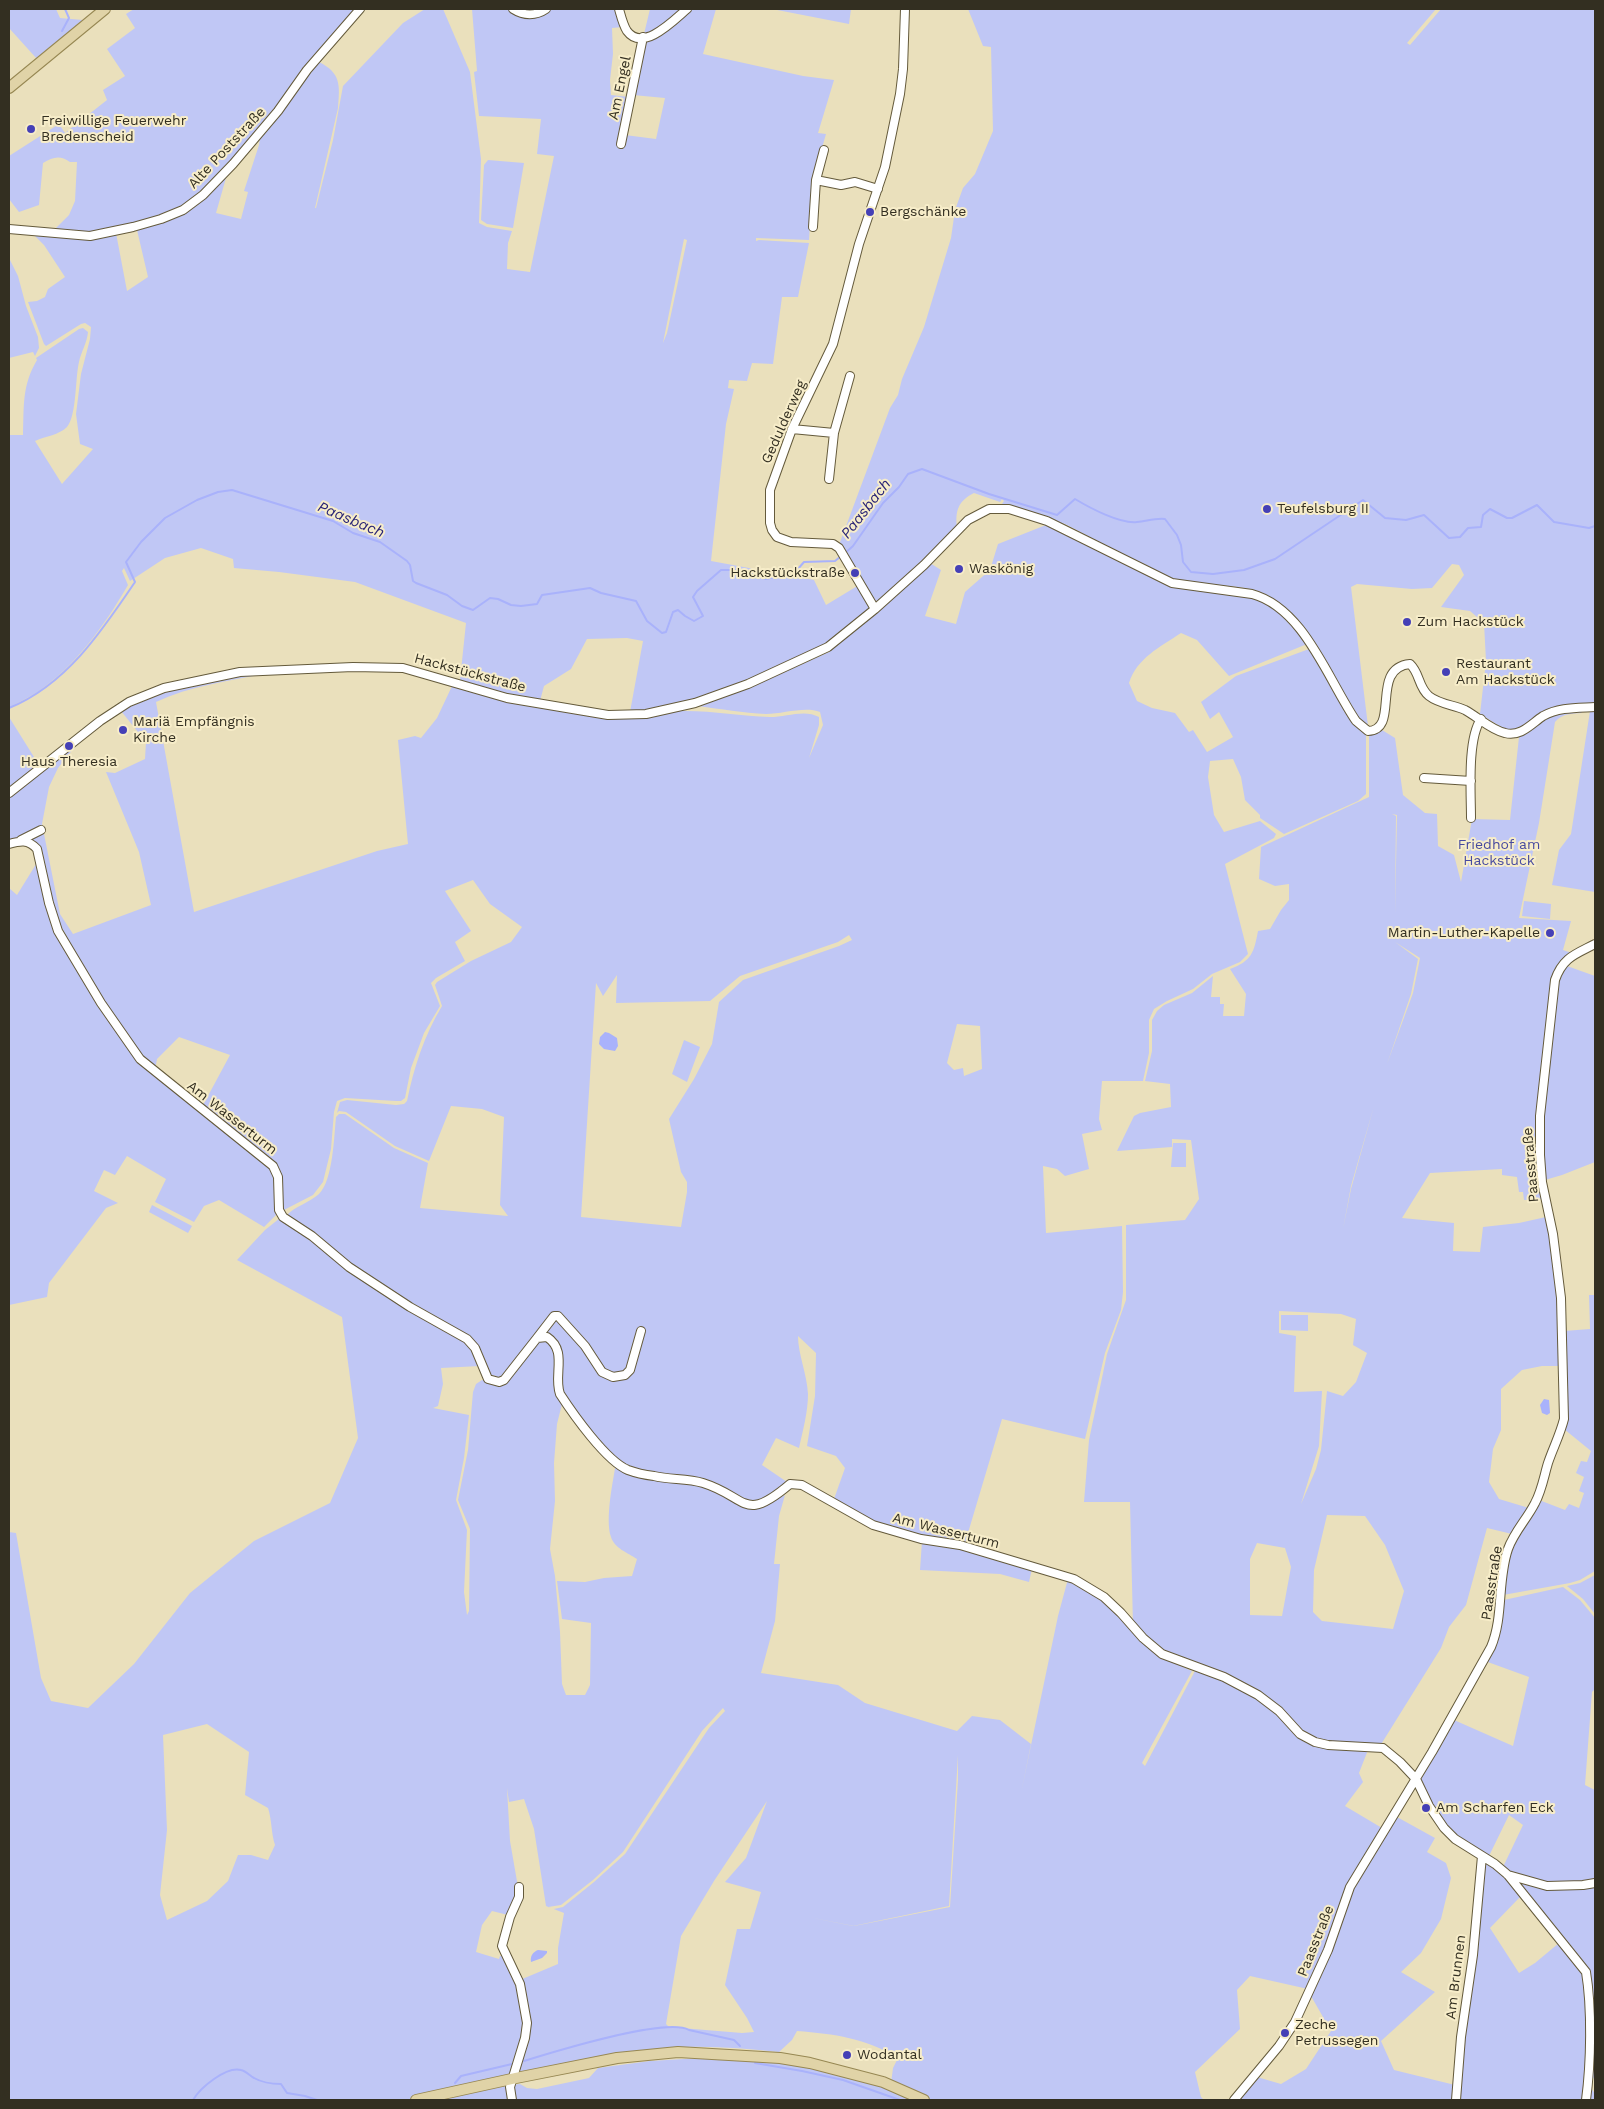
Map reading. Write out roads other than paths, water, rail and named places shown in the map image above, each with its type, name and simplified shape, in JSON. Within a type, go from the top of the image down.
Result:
[{"type":"main road","points":[[9,88],[105,9]]},
{"type":"main road","points":[[416,2100],[513,2078],[617,2058],[678,2052],[780,2058],[810,2062],[883,2082],[924,2100]]},
{"type":"street","name":"Alte Poststraße","points":[[9,229],[90,236],[133,227],[183,210],[202,195],[233,164],[278,111],[307,70],[360,9]]},
{"type":"street","points":[[514,9],[520,13],[538,14],[546,9]]},
{"type":"street","points":[[619,9],[627,31],[633,36],[643,37],[654,35],[687,9]]},
{"type":"street","name":"Gedulderweg","points":[[875,609],[844,554],[832,544],[783,540],[772,530],[770,490],[792,429],[834,344],[859,244],[878,189],[900,94],[905,9]]},
{"type":"street","name":"Am Engel","points":[[621,144],[643,37]]},
{"type":"street","points":[[813,227],[816,180],[824,150]]},
{"type":"street","points":[[816,180],[841,185],[855,182],[878,189]]},
{"type":"street","points":[[829,479],[834,433],[850,376]]},
{"type":"street","points":[[792,429],[834,433]]},
{"type":"street","name":"Hackstückstraße","points":[[9,793],[121,707],[164,688],[205,678],[263,670],[353,667],[403,668],[507,698],[604,714],[633,715],[681,707],[748,684],[828,646],[875,609],[924,565],[972,517],[989,509],[1009,508],[1067,530],[1172,583],[1262,596],[1289,616],[1302,632],[1347,708],[1356,721],[1368,731],[1380,726],[1385,716],[1387,686],[1391,676],[1398,667],[1410,664],[1415,668],[1421,686],[1429,696],[1441,703],[1458,706],[1502,732],[1514,734],[1521,732],[1544,716],[1560,709],[1595,707]]},
{"type":"street","points":[[1471,818],[1472,740],[1476,726],[1481,719]]},
{"type":"street","points":[[1424,778],[1472,781]]},
{"type":"street","points":[[9,844],[41,830]]},
{"type":"street","name":"Am Wasserturm","points":[[21,840],[36,849],[55,924],[101,1003],[140,1059],[273,1166],[278,1177],[278,1210],[283,1217],[308,1233],[339,1259],[373,1283],[410,1307],[467,1339],[475,1348],[486,1377],[491,1380],[499,1382],[504,1380],[554,1316],[558,1316],[584,1346],[602,1372],[609,1376],[625,1375],[630,1370],[641,1331]]},
{"type":"street","name":"Paasstraße","points":[[1234,2100],[1279,2046],[1295,2022],[1328,1950],[1350,1888],[1454,1714],[1494,1639],[1508,1551],[1513,1538],[1536,1501],[1564,1419],[1561,1298],[1553,1234],[1542,1182],[1540,1116],[1555,980],[1559,969],[1568,958],[1595,944]]},
{"type":"street","name":"Am Wasserturm","points":[[537,1338],[547,1337],[556,1346],[560,1363],[558,1388],[564,1400],[599,1447],[627,1470],[656,1477],[702,1483],[721,1491],[743,1504],[755,1506],[779,1494],[790,1484],[802,1485],[879,1527],[921,1539],[960,1545],[1074,1580],[1104,1597],[1143,1638],[1162,1654],[1224,1677],[1258,1695],[1278,1711],[1300,1734],[1315,1742],[1328,1745],[1383,1748],[1416,1779]]},
{"type":"street","points":[[1416,1779],[1429,1806],[1444,1828],[1455,1839],[1508,1875],[1586,1972],[1589,1987],[1589,2081],[1586,2100]]},
{"type":"street","name":"Am Brunnen","points":[[1456,2100],[1461,2037],[1473,1955],[1482,1856]]},
{"type":"street","points":[[1508,1875],[1547,1886],[1583,1886],[1595,1883]]},
{"type":"street","points":[[512,2100],[510,2087],[526,2038],[527,2024],[520,1984],[502,1946],[518,1897],[519,1887]]},
{"type":"street","points":[[1589,2081],[1595,2088]]},
{"type":"waterway","points":[[62,31],[69,18],[65,9]]},
{"type":"waterway","name":"Paasbach","points":[[844,554],[853,546],[883,503],[899,487],[908,474],[922,469],[989,494],[1057,515],[1075,499],[1097,511],[1122,521],[1137,522],[1165,519],[1177,535],[1181,545],[1183,562],[1191,572],[1213,574],[1244,570],[1275,559],[1363,500],[1385,518],[1406,520],[1424,515],[1449,538],[1460,537],[1468,528],[1481,527],[1483,515],[1490,509],[1507,518],[1512,518],[1537,505],[1554,522],[1589,528],[1595,526]]},
{"type":"waterway","name":"Paasbach","points":[[9,708],[48,686],[81,655],[96,637],[135,582],[126,562],[141,542],[165,518],[197,500],[218,492],[232,490],[333,521],[353,533],[380,542],[407,561],[410,565],[413,581],[447,595],[462,606],[473,610],[490,598],[498,599],[511,605],[521,606],[537,604],[542,595],[590,588],[601,593],[636,601],[647,621],[662,633],[666,632],[673,612],[678,610],[694,621],[703,616],[693,597],[697,591],[721,570],[742,570],[766,579],[778,576],[784,577],[791,570],[797,570],[804,562],[835,561],[840,557]]},
{"type":"waterway","points":[[524,2061],[609,2037],[658,2028],[677,2027],[734,2040],[740,2046]]},
{"type":"waterway","points":[[755,2063],[843,2080],[900,2100]]},
{"type":"waterway","points":[[455,2083],[461,2076],[512,2064]]},
{"type":"waterway","points":[[193,2100],[214,2079],[228,2071],[235,2070],[243,2071],[264,2082],[281,2084],[287,2093],[317,2100]]},
{"type":"place","name":"Freiwillige Feuerwehr Bredenscheid","points":[[31,129]]},
{"type":"place","name":"Bergschänke","points":[[870,212]]},
{"type":"place","name":"Teufelsburg II","points":[[1267,509]]},
{"type":"place","name":"Waskönig","points":[[959,569]]},
{"type":"place","name":"Hackstückstraße","points":[[855,573]]},
{"type":"place","name":"Zum Hackstück","points":[[1407,622]]},
{"type":"place","name":"Restaurant Am Hackstück","points":[[1446,672]]},
{"type":"place","name":"Mariä Empfängnis Kirche","points":[[123,730]]},
{"type":"place","name":"Haus Theresia","points":[[69,746]]},
{"type":"place","name":"Martin-Luther-Kapelle","points":[[1550,933]]},
{"type":"place","name":"Am Scharfen Eck","points":[[1426,1808]]},
{"type":"place","name":"Zeche Petrussegen","points":[[1285,2033]]},
{"type":"place","name":"Wodantal","points":[[847,2055]]},
{"type":"park label","name":"Friedhof am Hackstück","points":[[1499,854]]}]
